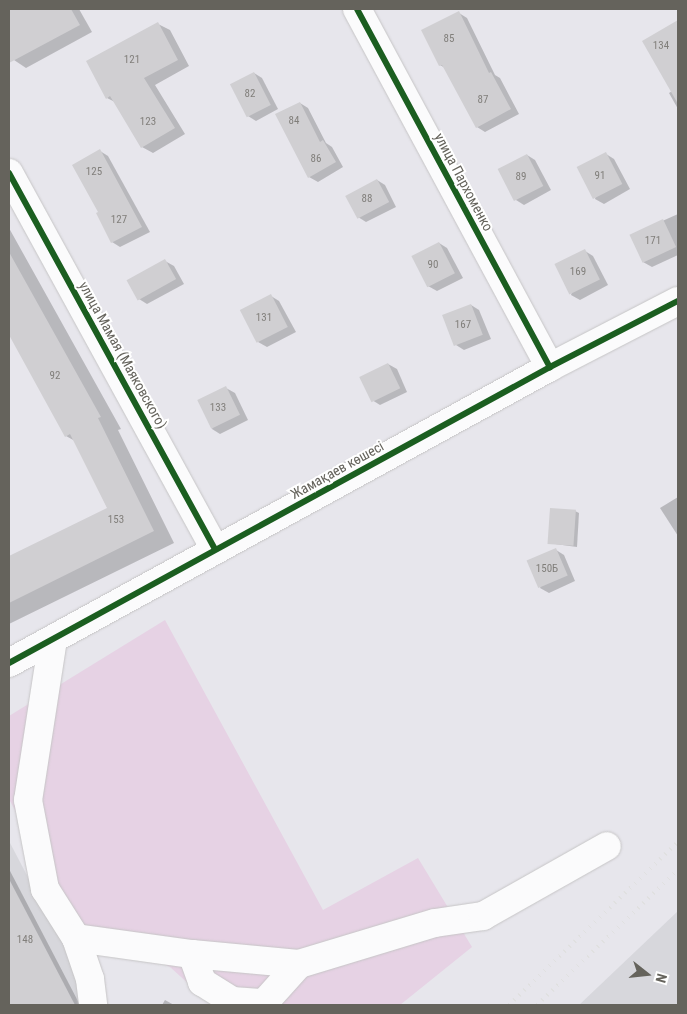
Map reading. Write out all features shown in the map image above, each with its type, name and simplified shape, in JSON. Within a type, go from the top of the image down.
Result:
[{"type":"street","name":"улица Пархоменко","points":[[357,9],[550,367]]},
{"type":"street","name":"улица Мамая (Маяковского)","points":[[9,173],[215,549]]},
{"type":"street","name":"Жамақаев көшесі","points":[[9,663],[550,367],[678,301]]},
{"type":"street","points":[[53,639],[28,800],[45,889],[76,938],[90,979],[93,1005]]},
{"type":"street","points":[[76,938],[192,954],[299,964],[434,923],[483,916],[607,846]]},
{"type":"street","points":[[192,954],[202,982],[232,1001],[264,1002],[299,964]]},
{"type":"shaded area","points":[[165,620],[323,910],[418,858],[472,947],[400,1005],[212,1005],[170,967],[76,924],[9,799],[9,716]]},
{"type":"shaded area","points":[[9,841],[95,1005],[9,1005]]},
{"type":"shaded area","points":[[678,911],[678,1005],[579,1005]]},
{"type":"building","points":[[9,9],[71,9],[80,25],[9,63]]},
{"type":"building","points":[[459,11],[489,73],[491,72],[511,109],[476,128],[442,65],[439,66],[421,30]]},
{"type":"building","points":[[678,20],[678,104],[642,41]]},
{"type":"building","points":[[158,22],[178,60],[144,78],[175,128],[141,148],[110,96],[106,99],[86,61]]},
{"type":"building","points":[[254,72],[271,105],[247,117],[230,84]]},
{"type":"building","points":[[300,102],[320,142],[323,140],[336,162],[308,178],[275,114]]},
{"type":"building","points":[[100,149],[142,227],[111,243],[96,213],[98,212],[72,165]]},
{"type":"building","points":[[606,152],[622,184],[593,199],[577,167]]},
{"type":"building","points":[[527,154],[543,186],[514,201],[498,169]]},
{"type":"building","points":[[377,179],[389,202],[357,219],[345,196]]},
{"type":"building","points":[[663,219],[676,247],[643,263],[629,235]]},
{"type":"building","points":[[439,242],[455,273],[427,287],[411,256]]},
{"type":"building","points":[[585,249],[600,280],[569,294],[554,264]]},
{"type":"building","points":[[9,252],[101,417],[98,418],[154,531],[9,603],[9,556],[107,508],[70,434],[65,437],[9,335]]},
{"type":"building","points":[[165,259],[176,279],[138,300],[127,280]]},
{"type":"building","points":[[271,294],[288,327],[257,343],[240,310]]},
{"type":"building","points":[[471,304],[483,335],[454,346],[442,315]]},
{"type":"building","points":[[388,363],[400,388],[372,402],[359,377]]},
{"type":"building","points":[[226,386],[240,415],[211,429],[197,400]]},
{"type":"building","points":[[550,508],[576,510],[573,546],[547,544]]},
{"type":"building","points":[[556,548],[568,576],[538,588],[527,561]]},
{"type":"building","points":[[9,879],[75,1005],[9,1005]]},
{"type":"railway","points":[[509,1005],[678,842]]},
{"type":"railway","points":[[537,1005],[678,870]]},
{"type":"cycle path","points":[[357,9],[550,367]]},
{"type":"cycle path","points":[[9,173],[215,549]]},
{"type":"cycle path","points":[[9,663],[550,367],[678,301]]}]
